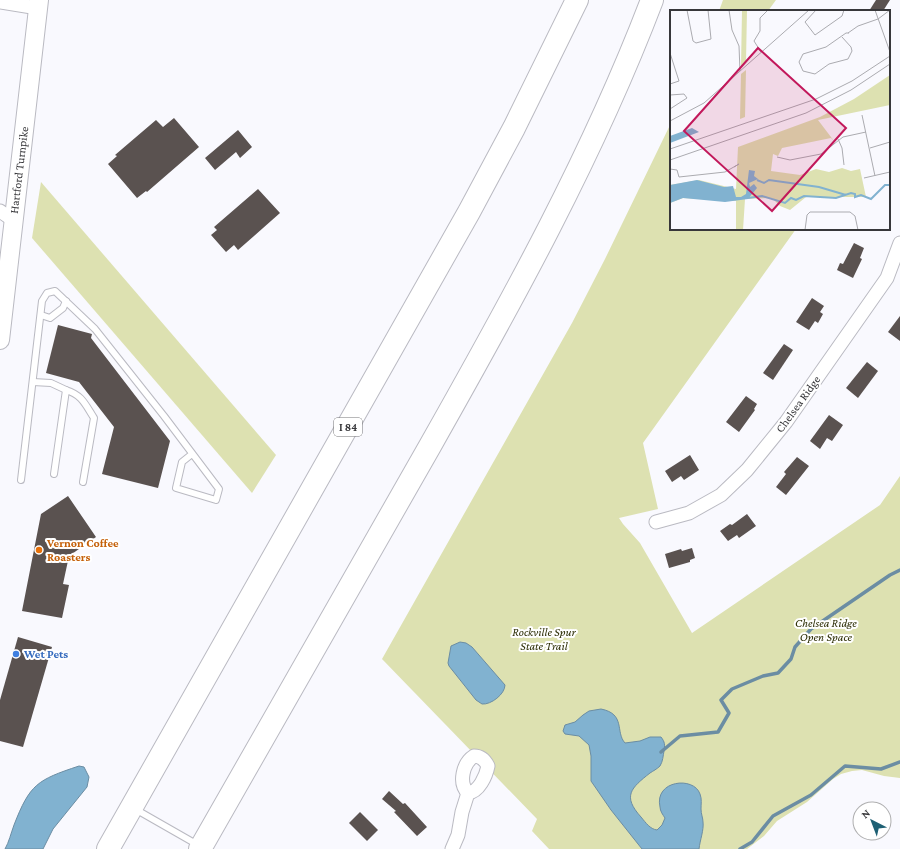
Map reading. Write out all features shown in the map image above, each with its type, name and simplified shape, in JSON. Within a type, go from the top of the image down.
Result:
[{"type":"highway","name":"I 84","points":[[108,849],[459,232],[514,128],[577,0]]},
{"type":"highway","points":[[201,848],[451,409],[524,276],[596,132],[652,0]]},
{"type":"main road","name":"Hartford Turnpike","points":[[0,340],[6,215],[38,4]]},
{"type":"street","points":[[0,2],[38,4]]},
{"type":"street","name":"Chelsea Ridge","points":[[656,522],[689,513],[721,495],[747,470],[786,422],[887,278],[900,243]]},
{"type":"street","points":[[452,849],[458,835],[462,812],[468,793]]},
{"type":"lane","points":[[21,480],[34,382],[42,301],[47,293],[56,291],[95,329],[164,416],[219,489],[216,500],[176,488],[182,462],[192,454]]},
{"type":"lane","points":[[40,315],[50,318],[63,308],[66,301]]},
{"type":"lane","points":[[34,382],[51,383],[76,393],[84,402],[94,418],[83,482]]},
{"type":"lane","points":[[54,474],[66,390]]},
{"type":"lane","points":[[132,807],[201,848]]},
{"type":"green space","points":[[723,0],[776,0],[769,10],[719,10]]},
{"type":"green space","name":"Rockville Spur State Trail","points":[[670,125],[670,230],[795,230],[643,443],[658,509],[619,518],[640,543],[692,633],[880,505],[900,476],[900,778],[884,776],[862,770],[841,774],[833,779],[807,802],[777,821],[764,836],[747,849],[549,849],[532,831],[537,819],[382,659],[572,323]]},
{"type":"green space","points":[[41,182],[276,455],[252,493],[32,238]]},
{"type":"water","points":[[460,642],[466,643],[472,647],[505,685],[503,692],[493,701],[482,704],[476,700],[449,666],[448,663],[451,646]]},
{"type":"water","points":[[601,709],[609,711],[617,719],[622,739],[625,743],[640,741],[650,737],[661,737],[665,747],[660,766],[638,783],[631,793],[630,798],[635,810],[646,823],[657,830],[662,825],[665,818],[660,807],[660,798],[663,791],[668,786],[683,783],[696,788],[701,798],[703,820],[699,849],[642,849],[611,810],[591,781],[591,756],[589,745],[579,736],[565,734],[563,731],[565,725],[575,722],[589,711]]},
{"type":"water","points":[[79,766],[84,767],[89,777],[87,787],[53,829],[43,849],[5,849],[25,800],[37,785],[53,775]]},
{"type":"building","points":[[876,0],[890,0],[884,10],[870,10]]},
{"type":"building","points":[[174,118],[199,147],[147,192],[146,191],[137,198],[108,164],[117,156],[115,155],[156,120],[163,127]]},
{"type":"building","points":[[238,130],[252,147],[240,158],[236,152],[215,170],[205,158]]},
{"type":"building","points":[[258,189],[280,213],[238,250],[234,245],[226,252],[211,235],[217,230],[214,227]]},
{"type":"building","points":[[854,243],[864,248],[860,258],[862,259],[853,278],[837,270],[840,263],[843,264]]},
{"type":"building","points":[[812,298],[824,306],[820,312],[823,314],[818,323],[815,321],[809,330],[796,322]]},
{"type":"building","points":[[900,316],[900,341],[888,332]]},
{"type":"building","points":[[58,325],[92,334],[91,338],[170,441],[158,488],[102,474],[114,427],[79,382],[46,373]]},
{"type":"building","points":[[784,344],[793,350],[773,380],[763,373]]},
{"type":"building","points":[[867,362],[878,371],[858,398],[846,388]]},
{"type":"building","points":[[746,396],[757,404],[754,409],[755,410],[739,432],[726,422]]},
{"type":"building","points":[[829,415],[843,425],[832,441],[827,438],[820,449],[810,441]]},
{"type":"building","points":[[690,455],[699,470],[684,480],[681,476],[672,482],[665,471]]},
{"type":"building","points":[[797,457],[809,466],[786,495],[776,487],[786,474],[784,472]]},
{"type":"building","points":[[68,496],[96,537],[69,556],[63,584],[69,585],[62,618],[22,611],[41,514]]},
{"type":"building","points":[[747,514],[756,526],[739,538],[737,535],[728,541],[720,531],[730,524],[732,525]]},
{"type":"building","points":[[692,548],[695,558],[690,560],[690,562],[669,568],[665,554],[681,549],[682,551]]},
{"type":"building","points":[[18,637],[52,647],[23,747],[0,741],[0,700]]},
{"type":"building","points":[[389,791],[403,804],[405,803],[427,827],[417,836],[394,812],[396,811],[382,799]]},
{"type":"building","points":[[360,812],[378,830],[367,841],[349,823]]},
{"type":"waterway","points":[[661,752],[680,736],[718,732],[729,713],[721,700],[732,689],[763,676],[778,673],[791,659],[795,647],[811,629],[890,575],[900,570]]},
{"type":"waterway","points":[[740,849],[752,842],[773,816],[811,795],[845,766],[881,769],[900,762]]},
{"type":"place","name":"Vernon Coffee Roasters","points":[[39,550]]},
{"type":"place","name":"Wet Pets","points":[[16,654]]},
{"type":"park label","name":"Chelsea Ridge Open Space","points":[[826,630]]}]
